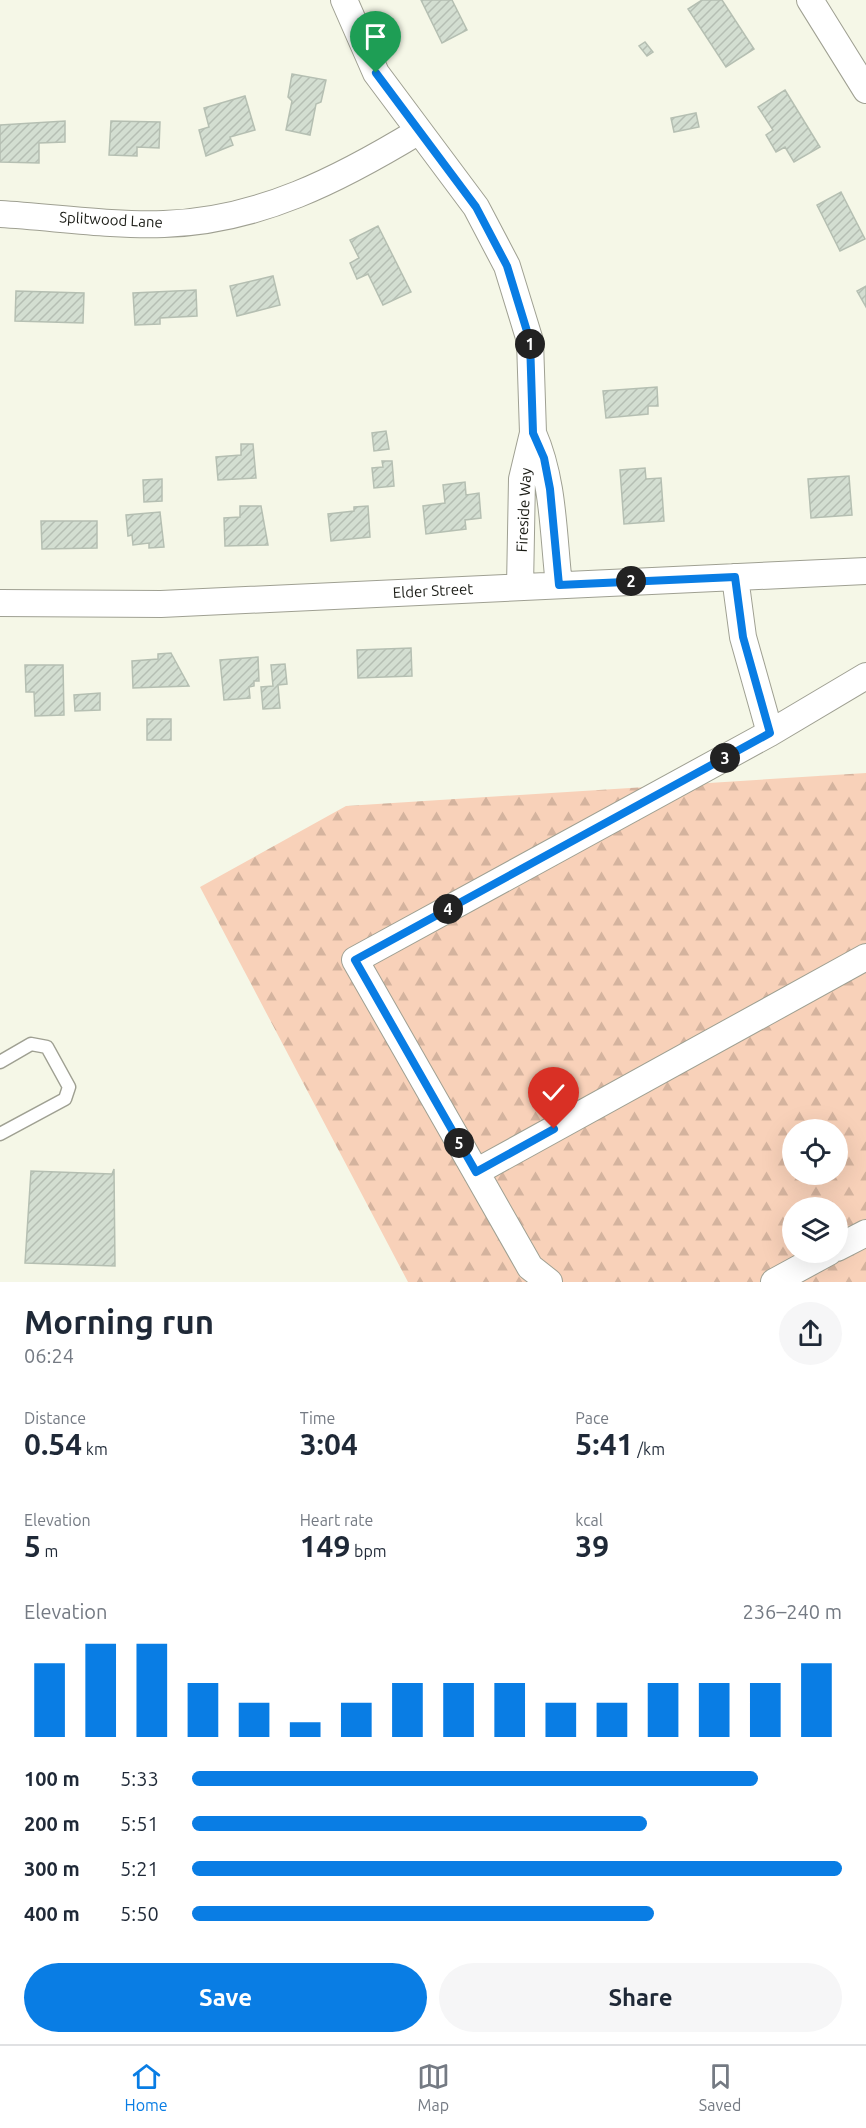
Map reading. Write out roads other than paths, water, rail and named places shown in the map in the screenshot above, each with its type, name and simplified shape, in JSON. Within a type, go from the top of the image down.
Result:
[{"type":"street","name":"Fireside Way","points":[[344,0],[376,73],[476,207],[507,266],[530,341],[533,433],[522,479],[520,587]]},
{"type":"street","points":[[810,0],[866,90]]},
{"type":"street","name":"Splitwood Lane","points":[[0,214],[164,224],[227,216],[287,200],[357,168],[418,131]]},
{"type":"street","name":"Fireside Way","points":[[533,433],[544,458],[550,489],[559,585]]},
{"type":"street","name":"Elder Street","points":[[0,603],[161,604],[866,571]]},
{"type":"street","points":[[735,577],[743,637],[770,733]]},
{"type":"street","points":[[549,1282],[530,1267],[355,960],[770,733],[866,676]]},
{"type":"street","points":[[476,1172],[866,957]]},
{"type":"street","points":[[848,1242],[866,1233]]},
{"type":"street","points":[[774,1282],[809,1263]]},
{"type":"lane","points":[[0,1062],[31,1044],[47,1047],[69,1087],[65,1099],[0,1134]]}]
